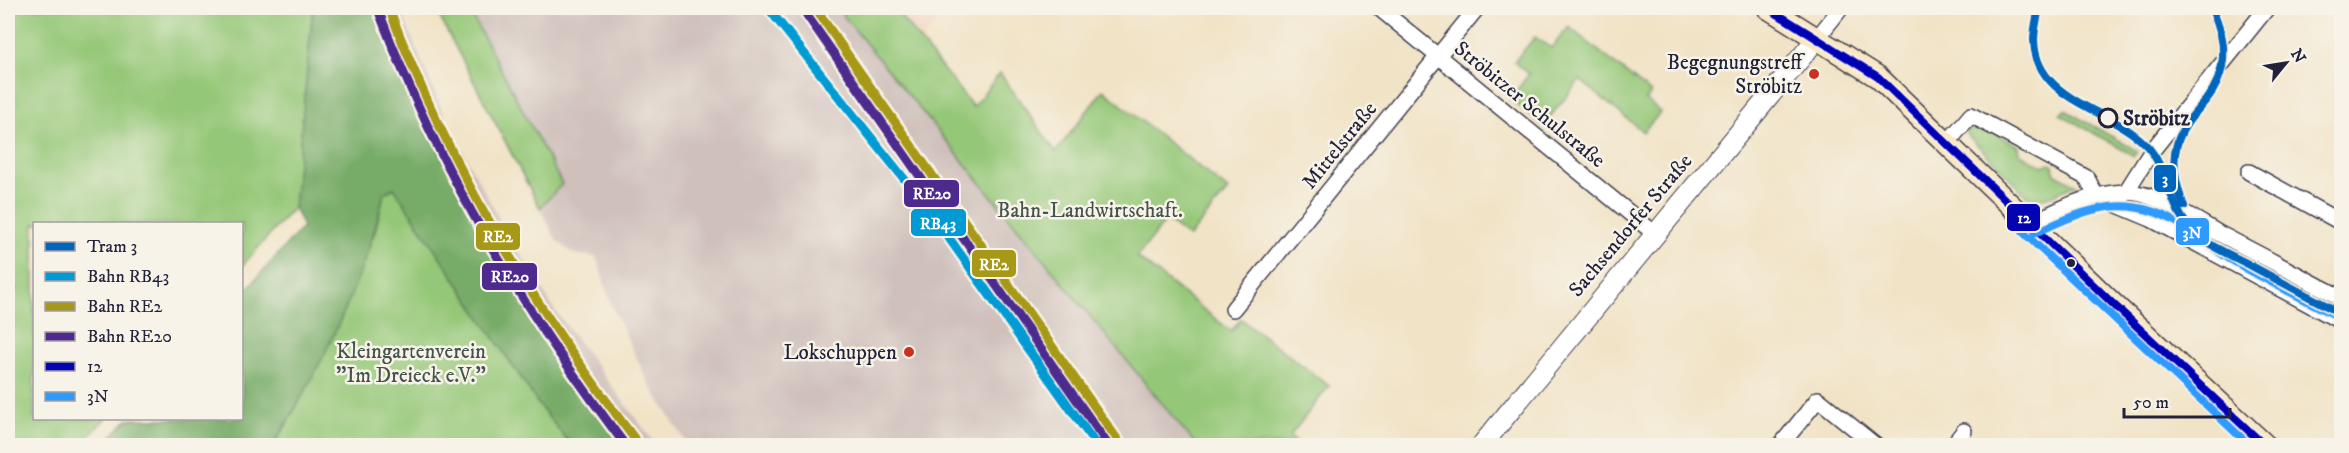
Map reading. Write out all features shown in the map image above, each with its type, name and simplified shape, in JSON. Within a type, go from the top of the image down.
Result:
[{"type":"main road","points":[[1768,8],[1818,37],[1878,77],[2266,446]]},
{"type":"street","name":"Ströbitzer Schulstraße","points":[[1379,8],[1654,233]]},
{"type":"street","name":"Mittelstraße","points":[[1233,309],[1477,8]]},
{"type":"street","points":[[1818,37],[1841,8]]},
{"type":"street","points":[[2121,199],[2151,152],[2267,8]]},
{"type":"street","name":"Sachsendorfer Straße","points":[[1481,446],[1654,233],[1818,37]]},
{"type":"street","points":[[1947,142],[1971,115],[2087,178],[2096,196]]},
{"type":"street","points":[[2250,172],[2342,223]]},
{"type":"street","points":[[2030,224],[2073,203],[2096,196],[2121,199],[2142,195],[2177,210],[2342,298]]},
{"type":"street","points":[[2121,199],[2151,219],[2342,322]]},
{"type":"street","points":[[1780,446],[1818,399],[1876,446]]},
{"type":"street","points":[[1953,446],[1964,431]]},
{"type":"shaded area","points":[[380,8],[400,8],[446,120],[496,213],[554,309],[656,445],[630,445],[539,326],[485,238],[435,140]]},
{"type":"shaded area","points":[[468,8],[837,8],[1196,445],[688,445],[650,386],[611,304],[596,257],[574,254],[557,241],[540,208],[562,184]]},
{"type":"shaded area","points":[[894,8],[949,8],[921,41]]},
{"type":"green space","points":[[8,8],[313,8],[294,207],[243,265],[243,222],[33,222],[33,420],[104,420],[80,445],[8,445],[8,298],[16,289],[8,282]]},
{"type":"green space","points":[[313,8],[380,8],[431,131],[492,250],[549,342],[630,445],[571,445],[539,405],[394,188],[384,193],[376,225],[353,291],[324,356],[273,445],[103,445],[127,420],[243,420],[243,293],[303,227],[294,207]]},
{"type":"green space","points":[[435,8],[468,8],[562,184],[540,208]]},
{"type":"green space","name":"Bahn-Landwirtschaft.","points":[[837,8],[894,8],[973,107],[1000,73],[1056,152],[1103,90],[1228,190],[1189,237],[1166,220],[1137,257],[1231,331],[1241,319],[1329,386],[1290,436],[1298,445],[1196,445]]},
{"type":"green space","points":[[1569,27],[1651,93],[1646,100],[1661,112],[1643,132],[1580,80],[1543,125],[1510,99],[1529,74],[1514,62],[1535,37],[1551,48]]},
{"type":"green space","points":[[2065,110],[2137,151],[2134,156],[2060,114]]},
{"type":"green space","points":[[1981,125],[2019,146],[2020,154],[2043,166],[2050,163],[2053,165],[2054,173],[2076,185],[2046,197],[2027,196],[1965,132],[1974,126]]},
{"type":"green space","name":"Kleingartenverein \"Im Dreieck e.V.\"","points":[[395,188],[539,405],[571,445],[273,446],[287,424],[375,232],[384,193]]},
{"type":"railway","points":[[800,8],[907,137]]},
{"type":"tram line","name":"3","points":[[2039,8],[2034,40],[2038,61],[2047,77],[2060,90],[2113,121],[2145,144],[2158,163],[2181,216],[2193,232],[2216,248],[2342,314]]},
{"type":"tram line","name":"3","points":[[2184,206],[2175,172],[2176,147],[2184,127],[2213,89],[2222,66],[2223,43],[2211,8]]},
{"type":"rail line","name":"RE2","points":[[389,8],[413,68],[467,182],[564,342],[640,446]]},
{"type":"rail line","name":"RB43","points":[[768,8],[929,210],[1097,446]]},
{"type":"rail line","name":"RE2","points":[[815,8],[1122,446]]},
{"type":"rail line","name":"RE20","points":[[379,12],[429,129],[486,238],[552,343],[626,446]]},
{"type":"rail line","name":"RE20","points":[[806,14],[1109,446]]},
{"type":"transit line","name":"12","points":[[1768,8],[1878,77],[2112,303],[2265,446]]},
{"type":"transit line","name":"3N","points":[[2035,233],[2093,210],[2130,206],[2148,210],[2167,217],[2188,229],[2220,253],[2252,272],[2337,316]]},
{"type":"transit line","name":"3N","points":[[2023,232],[2250,446]]},
{"type":"place","name":"Begegnungstreff Ströbitz","points":[[1814,74]]},
{"type":"place","name":"Ströbitz","points":[[2108,118]]},
{"type":"place","name":"Lokschuppen","points":[[909,352]]}]
